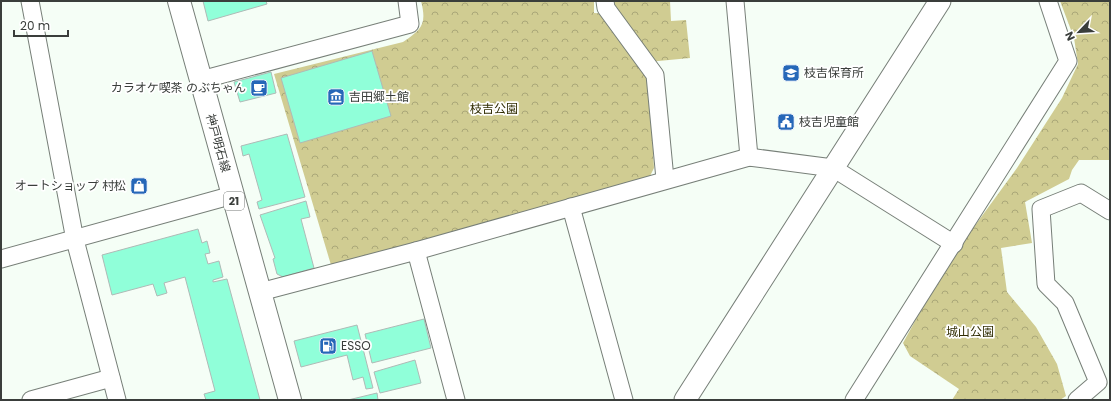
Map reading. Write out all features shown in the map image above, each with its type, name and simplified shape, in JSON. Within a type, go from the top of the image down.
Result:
[{"type":"main road","name":"神戸明石線","points":[[179,1],[290,400]]},
{"type":"street","points":[[30,1],[75,240],[117,400]]},
{"type":"street","points":[[201,80],[410,24],[407,1]]},
{"type":"street","points":[[605,1],[606,8],[655,75],[665,179]]},
{"type":"street","points":[[735,1],[749,157]]},
{"type":"street","points":[[685,400],[940,1]]},
{"type":"street","points":[[854,400],[954,244],[1068,61],[1048,1]]},
{"type":"street","points":[[260,292],[416,251],[665,179],[749,157],[833,168],[954,244]]},
{"type":"street","points":[[1077,400],[1098,382],[1065,303],[1046,284],[1041,209],[1081,193],[1110,211]]},
{"type":"street","points":[[1,259],[75,240],[233,195]]},
{"type":"street","points":[[571,207],[624,400]]},
{"type":"street","points":[[416,251],[456,400]]},
{"type":"street","points":[[30,400],[111,378]]},
{"type":"green space","name":"枝吉公園","points":[[421,1],[594,1],[594,13],[611,14],[610,1],[670,1],[671,21],[686,20],[690,58],[648,62],[654,168],[649,178],[331,265],[274,74],[403,42],[419,29],[423,21]]},
{"type":"green space","name":"城山公園","points":[[1060,1],[1110,1],[1110,160],[1079,160],[1072,170],[1069,179],[1025,202],[1032,243],[1001,248],[1007,292],[1036,327],[1057,364],[1066,396],[1060,400],[952,400],[959,389],[910,356],[903,343],[944,268],[1017,168],[1062,98],[1078,64],[1074,38]]},
{"type":"building","points":[[203,1],[266,1],[267,4],[208,21]]},
{"type":"building","points":[[372,51],[391,116],[300,143],[281,78]]},
{"type":"building","points":[[271,72],[276,93],[240,102],[234,82]]},
{"type":"building","points":[[287,134],[305,197],[259,209],[257,202],[262,200],[249,154],[243,156],[241,146]]},
{"type":"building","points":[[306,201],[310,217],[301,219],[314,268],[283,277],[277,274],[273,259],[275,258],[260,215]]},
{"type":"building","points":[[198,229],[202,243],[207,241],[210,253],[205,254],[208,264],[219,261],[223,277],[213,280],[213,282],[227,279],[260,400],[206,400],[204,394],[215,391],[185,277],[164,283],[167,293],[157,296],[153,284],[112,295],[102,255]]},
{"type":"building","points":[[424,319],[431,348],[372,363],[365,334]]},
{"type":"building","points":[[357,325],[373,388],[366,389],[363,377],[353,380],[347,355],[301,367],[294,341]]},
{"type":"building","points":[[415,360],[421,383],[380,393],[374,372]]},
{"type":"building","points":[[377,393],[378,400],[348,400]]},
{"type":"place","name":"枝吉保育所","points":[[791,73]]},
{"type":"place","name":"カラオケ喫茶 のぶちゃん","points":[[259,88]]},
{"type":"place","name":"吉田郷土館","points":[[336,97]]},
{"type":"place","name":"枝吉児童館","points":[[786,122]]},
{"type":"place","name":"オートショップ 村松","points":[[139,186]]},
{"type":"place","name":"ESSO","points":[[328,346]]}]
